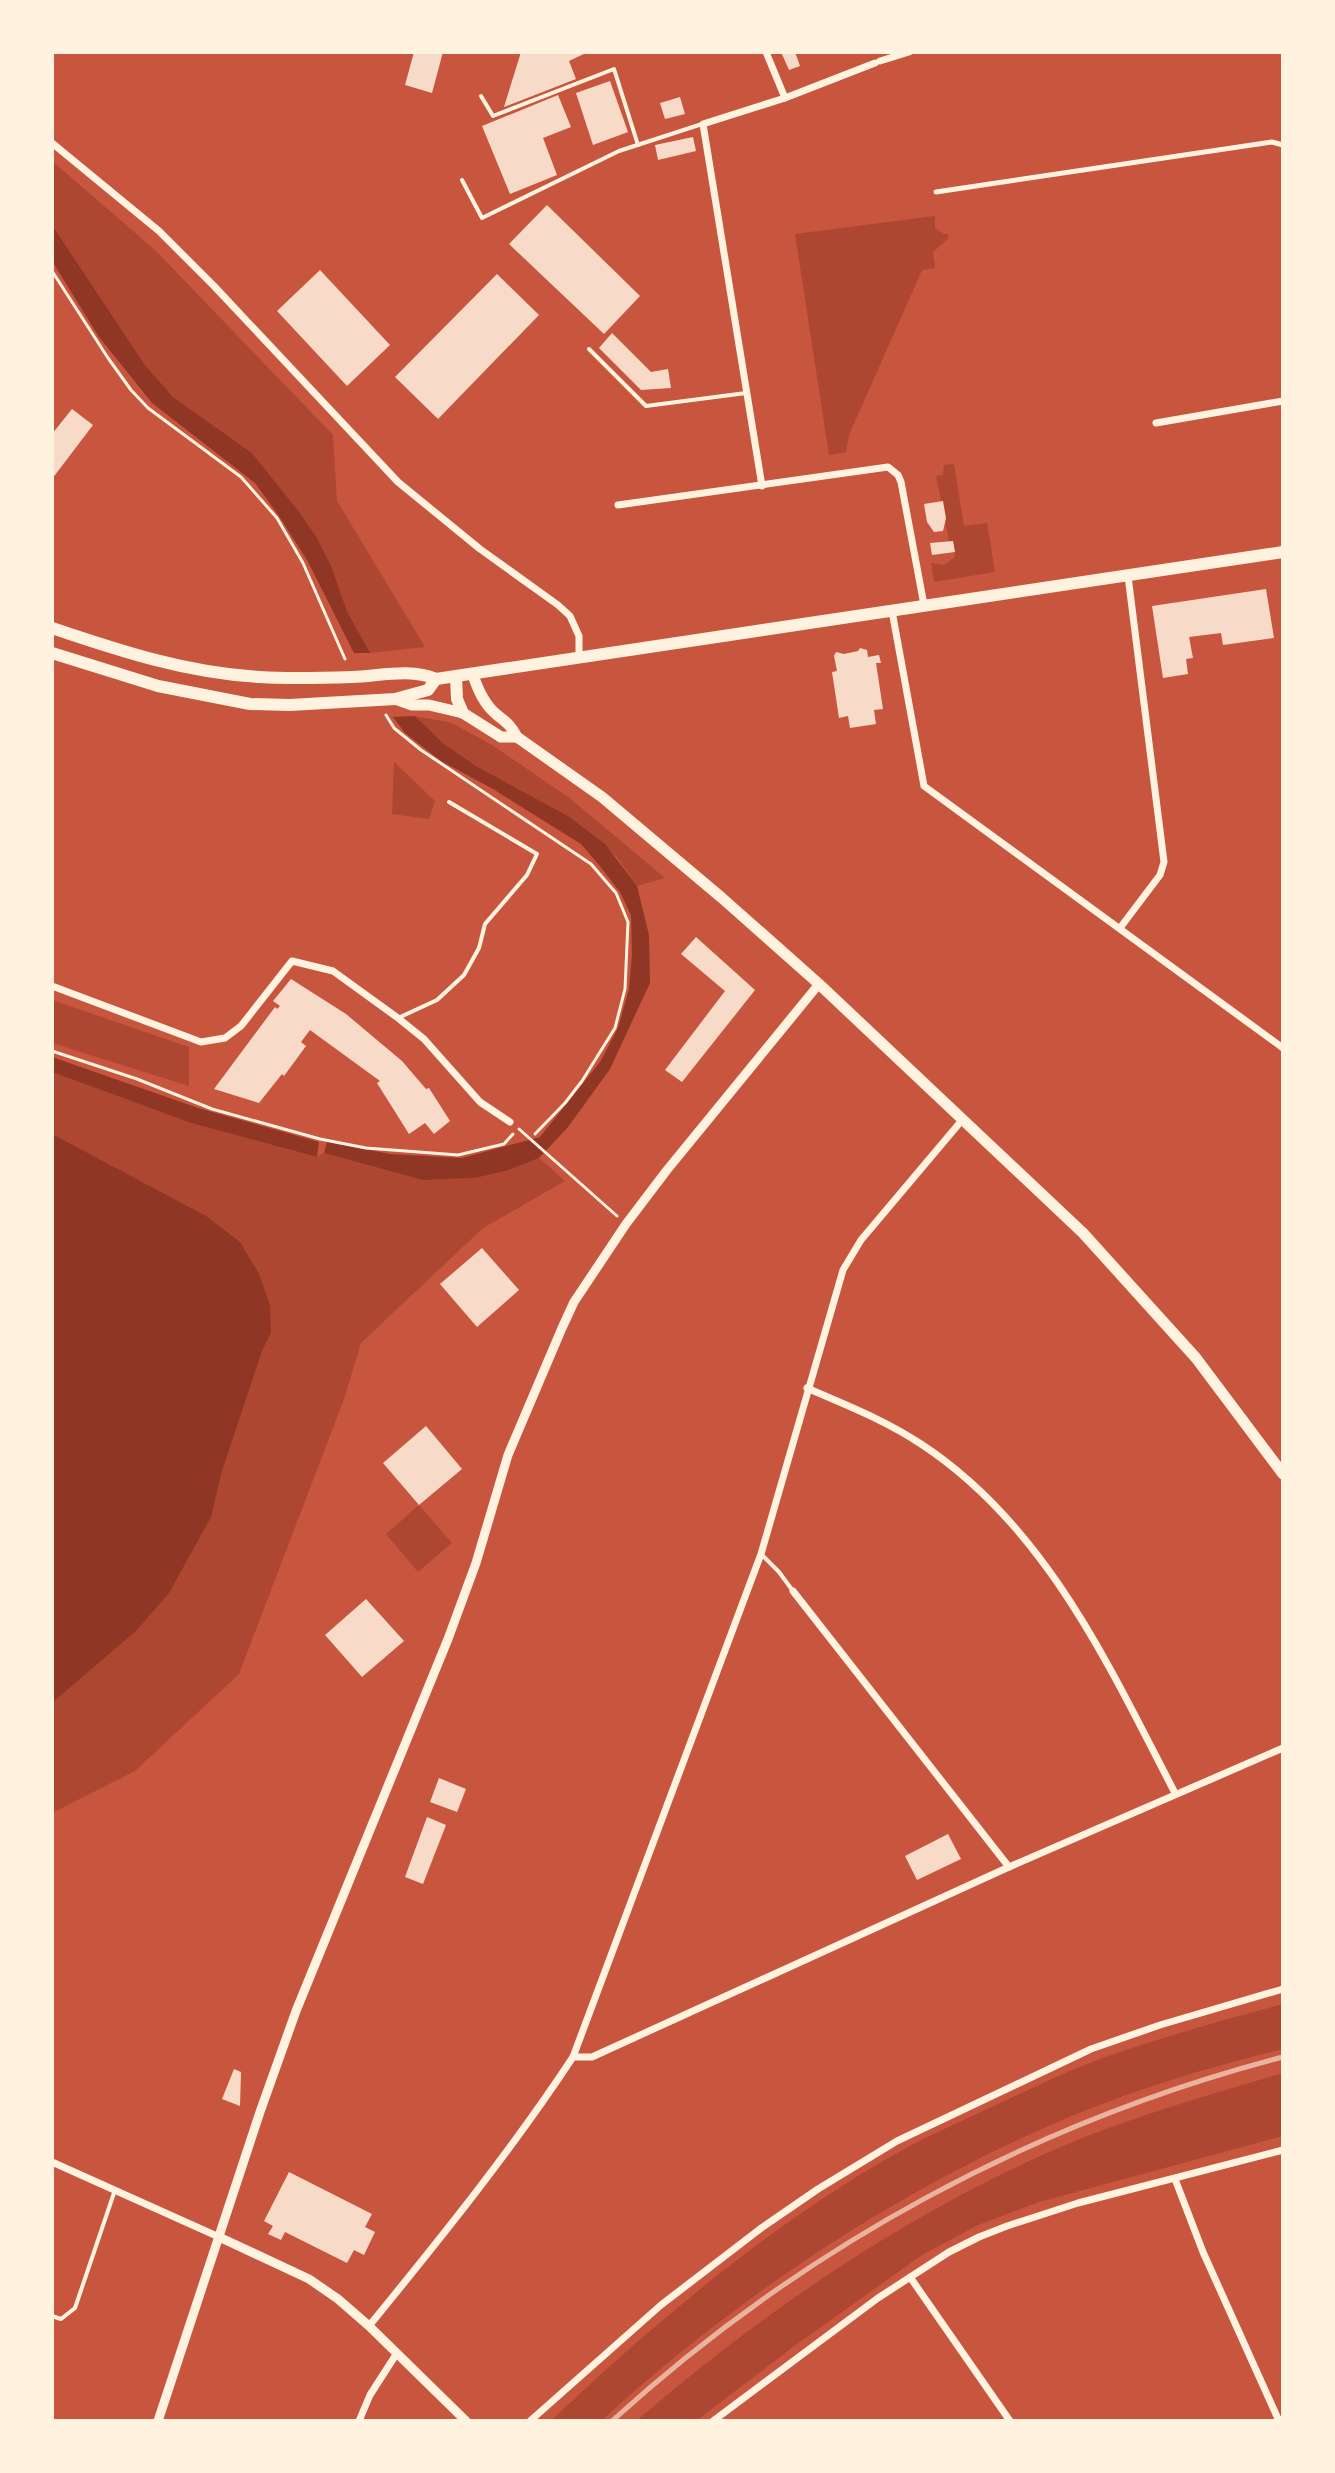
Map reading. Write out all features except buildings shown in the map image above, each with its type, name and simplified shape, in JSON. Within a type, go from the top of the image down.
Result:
[{"type":"highway","points":[[52,628],[149,660],[188,669],[260,677],[421,673],[436,679],[1283,552]]},
{"type":"highway","points":[[52,653],[174,690],[250,704],[395,699],[428,690],[436,679]]},
{"type":"highway","points":[[456,677],[457,699],[463,713]]},
{"type":"main road","points":[[473,675],[484,702],[511,725],[517,737],[637,824],[819,984],[1107,1258],[1208,1373],[1283,1474]]},
{"type":"main road","points":[[395,699],[412,705],[429,705],[463,713],[501,737],[517,737]]},
{"type":"street","points":[[766,52],[785,98]]},
{"type":"street","points":[[762,486],[703,124],[785,98],[909,52]]},
{"type":"street","points":[[936,192],[1272,142],[1283,145]]},
{"type":"street","points":[[52,143],[159,231],[398,482],[480,549],[570,616],[579,636],[579,658]]},
{"type":"street","points":[[1156,423],[1283,401]]},
{"type":"street","points":[[618,505],[881,467],[894,470],[901,482],[924,605]]},
{"type":"street","points":[[1120,928],[1160,875],[1164,862],[1128,576]]},
{"type":"street","points":[[892,611],[924,786],[1283,1048]]},
{"type":"street","points":[[52,986],[201,1042],[225,1038],[241,1026],[292,961],[333,971],[424,1039],[480,1102],[513,1125]]},
{"type":"street","points":[[158,2421],[296,2011],[448,1639],[476,1563],[508,1455],[574,1302],[667,1169],[819,984]]},
{"type":"street","points":[[369,2326],[482,2182],[573,2057],[761,1554],[843,1270],[861,1240],[963,1119]]},
{"type":"street","points":[[807,1388],[881,1420],[922,1445],[969,1480],[1011,1523],[1046,1565],[1077,1611],[1175,1793]]},
{"type":"street","points":[[793,1591],[1009,1867]]},
{"type":"street","points":[[573,2057],[592,2057],[1009,1867],[1283,1748]]},
{"type":"street","points":[[530,2421],[661,2305],[760,2229],[887,2147],[1056,2063],[1091,2049],[1283,1989]]},
{"type":"street","points":[[713,2421],[824,2337],[949,2252],[1007,2226],[1078,2203],[1283,2150]]},
{"type":"street","points":[[52,2162],[309,2279],[369,2326],[466,2421]]},
{"type":"street","points":[[1175,2179],[1203,2252],[1279,2421]]},
{"type":"street","points":[[910,2277],[1010,2421]]},
{"type":"street","points":[[359,2421],[370,2395],[397,2353]]},
{"type":"lane","points":[[481,96],[493,116],[614,69],[638,145]]},
{"type":"lane","points":[[462,180],[482,218],[619,151],[703,124]]},
{"type":"lane","points":[[589,349],[646,406],[748,393]]},
{"type":"lane","points":[[398,1018],[437,1000],[464,975],[479,948],[485,924],[527,875],[537,854],[449,802]]},
{"type":"lane","points":[[761,1554],[793,1591]]},
{"type":"lane","points":[[52,2316],[61,2319],[75,2308],[115,2190]]},
{"type":"path","points":[[52,271],[131,390],[148,408],[241,477],[277,518],[303,563],[345,659]]},
{"type":"path","points":[[386,715],[394,728],[421,750],[591,864],[616,893],[628,922],[625,989],[615,1028],[582,1081],[533,1136]]},
{"type":"path","points":[[52,1051],[137,1079],[212,1109],[320,1139],[366,1148],[458,1155],[504,1144],[512,1135]]},
{"type":"path","points":[[513,1125],[533,1136],[558,1163],[626,1224]]},
{"type":"shaded area","points":[[52,161],[155,250],[333,435],[337,501],[425,647],[370,653],[347,611],[317,538],[300,513],[252,453],[173,397],[145,365],[52,225]]},
{"type":"shaded area","points":[[935,216],[935,228],[948,234],[948,239],[933,252],[935,268],[922,270],[849,435],[846,452],[829,455],[795,234]]},
{"type":"shaded area","points":[[52,225],[145,365],[173,397],[252,453],[300,513],[331,566],[347,611],[370,653],[354,653],[307,560],[255,483],[152,403],[99,337],[52,261]]},
{"type":"shaded area","points":[[954,464],[964,526],[987,523],[995,572],[934,582],[931,563],[944,565],[955,557],[936,476],[943,475],[944,465]]},
{"type":"shaded area","points":[[415,716],[452,723],[492,745],[568,797],[665,878],[637,886],[617,857],[568,816],[476,766],[444,744]]},
{"type":"shaded area","points":[[415,716],[444,744],[476,766],[568,816],[605,844],[637,886],[649,935],[650,983],[610,1069],[568,1127],[539,1158],[506,1171],[475,1178],[423,1180],[324,1153],[327,1142],[390,1154],[462,1158],[540,1137],[600,1062],[618,1028],[629,989],[631,915],[620,892],[581,844],[493,789],[441,761],[405,733],[393,717]]},
{"type":"shaded area","points":[[394,762],[435,801],[429,819],[392,814]]},
{"type":"shaded area","points":[[52,1000],[189,1047],[189,1086],[52,1043]]},
{"type":"shaded area","points":[[52,1057],[198,1108],[319,1142],[317,1157],[191,1123],[52,1072]]},
{"type":"shaded area","points":[[52,1072],[191,1123],[317,1157],[324,1153],[424,1180],[475,1178],[506,1171],[539,1158],[565,1181],[483,1228],[361,1343],[344,1399],[239,1674],[135,1771],[52,1813]]},
{"type":"shaded area","points":[[52,1134],[206,1216],[240,1242],[259,1274],[270,1305],[271,1333],[262,1351],[222,1471],[211,1517],[169,1593],[137,1630],[52,1703]]},
{"type":"shaded area","points":[[419,1505],[452,1543],[418,1572],[386,1534]]},
{"type":"shaded area","points":[[1283,2004],[1283,2049],[1177,2078],[1100,2105],[1010,2143],[947,2175],[885,2210],[765,2288],[708,2330],[601,2421],[551,2421],[629,2349],[713,2279],[801,2214],[890,2157],[943,2129],[1090,2063],[1170,2036]]},
{"type":"shaded area","points":[[1283,2073],[1283,2136],[1039,2202],[978,2225],[922,2255],[696,2421],[636,2421],[785,2304],[890,2235],[945,2204],[1001,2174],[1113,2126]]},
{"type":"railway","points":[[612,2421],[685,2358],[762,2300],[842,2247],[925,2198],[1011,2155],[1100,2117],[1190,2084],[1283,2057]]}]
